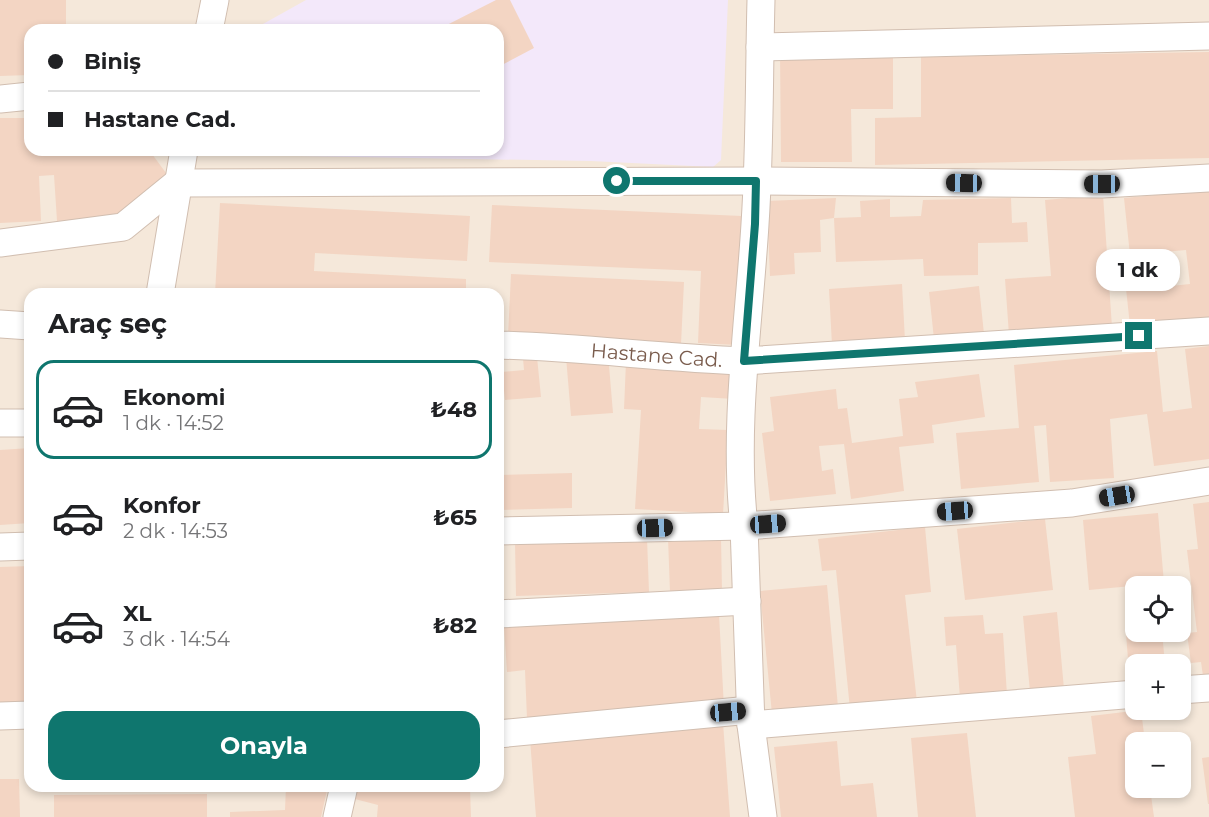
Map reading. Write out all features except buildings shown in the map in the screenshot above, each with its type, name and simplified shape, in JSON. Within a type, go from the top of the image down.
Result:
[{"type":"street","points":[[210,24],[215,0]]},
{"type":"street","points":[[761,0],[755,224],[744,361],[741,493],[751,717],[763,817]]},
{"type":"street","points":[[760,47],[1209,36]]},
{"type":"street","points":[[0,99],[24,97]]},
{"type":"street","points":[[161,288],[183,156]]},
{"type":"street","points":[[0,243],[123,227],[177,183],[756,181],[1102,184],[1209,178]]},
{"type":"street","points":[[0,324],[24,326]]},
{"type":"street","name":"Hastane Cad.","points":[[504,345],[676,359],[744,361],[1209,331]]},
{"type":"street","points":[[0,423],[24,423]]},
{"type":"street","points":[[504,531],[744,526],[1072,503],[1209,481]]},
{"type":"street","points":[[0,548],[24,546]]},
{"type":"street","points":[[504,614],[747,601]]},
{"type":"street","points":[[1191,689],[1209,688]]},
{"type":"street","points":[[504,734],[1125,695]]},
{"type":"street","points":[[0,716],[24,715]]},
{"type":"street","points":[[337,817],[343,792]]},
{"type":"shaded area","points":[[0,0],[1209,0],[1209,817],[0,817]]},
{"type":"shaded area","points":[[306,0],[728,0],[721,160],[713,167],[591,161],[296,156],[504,156],[504,24],[263,24]]},
{"type":"route","points":[[617,181],[756,181],[755,224],[744,361],[1139,336]]}]
